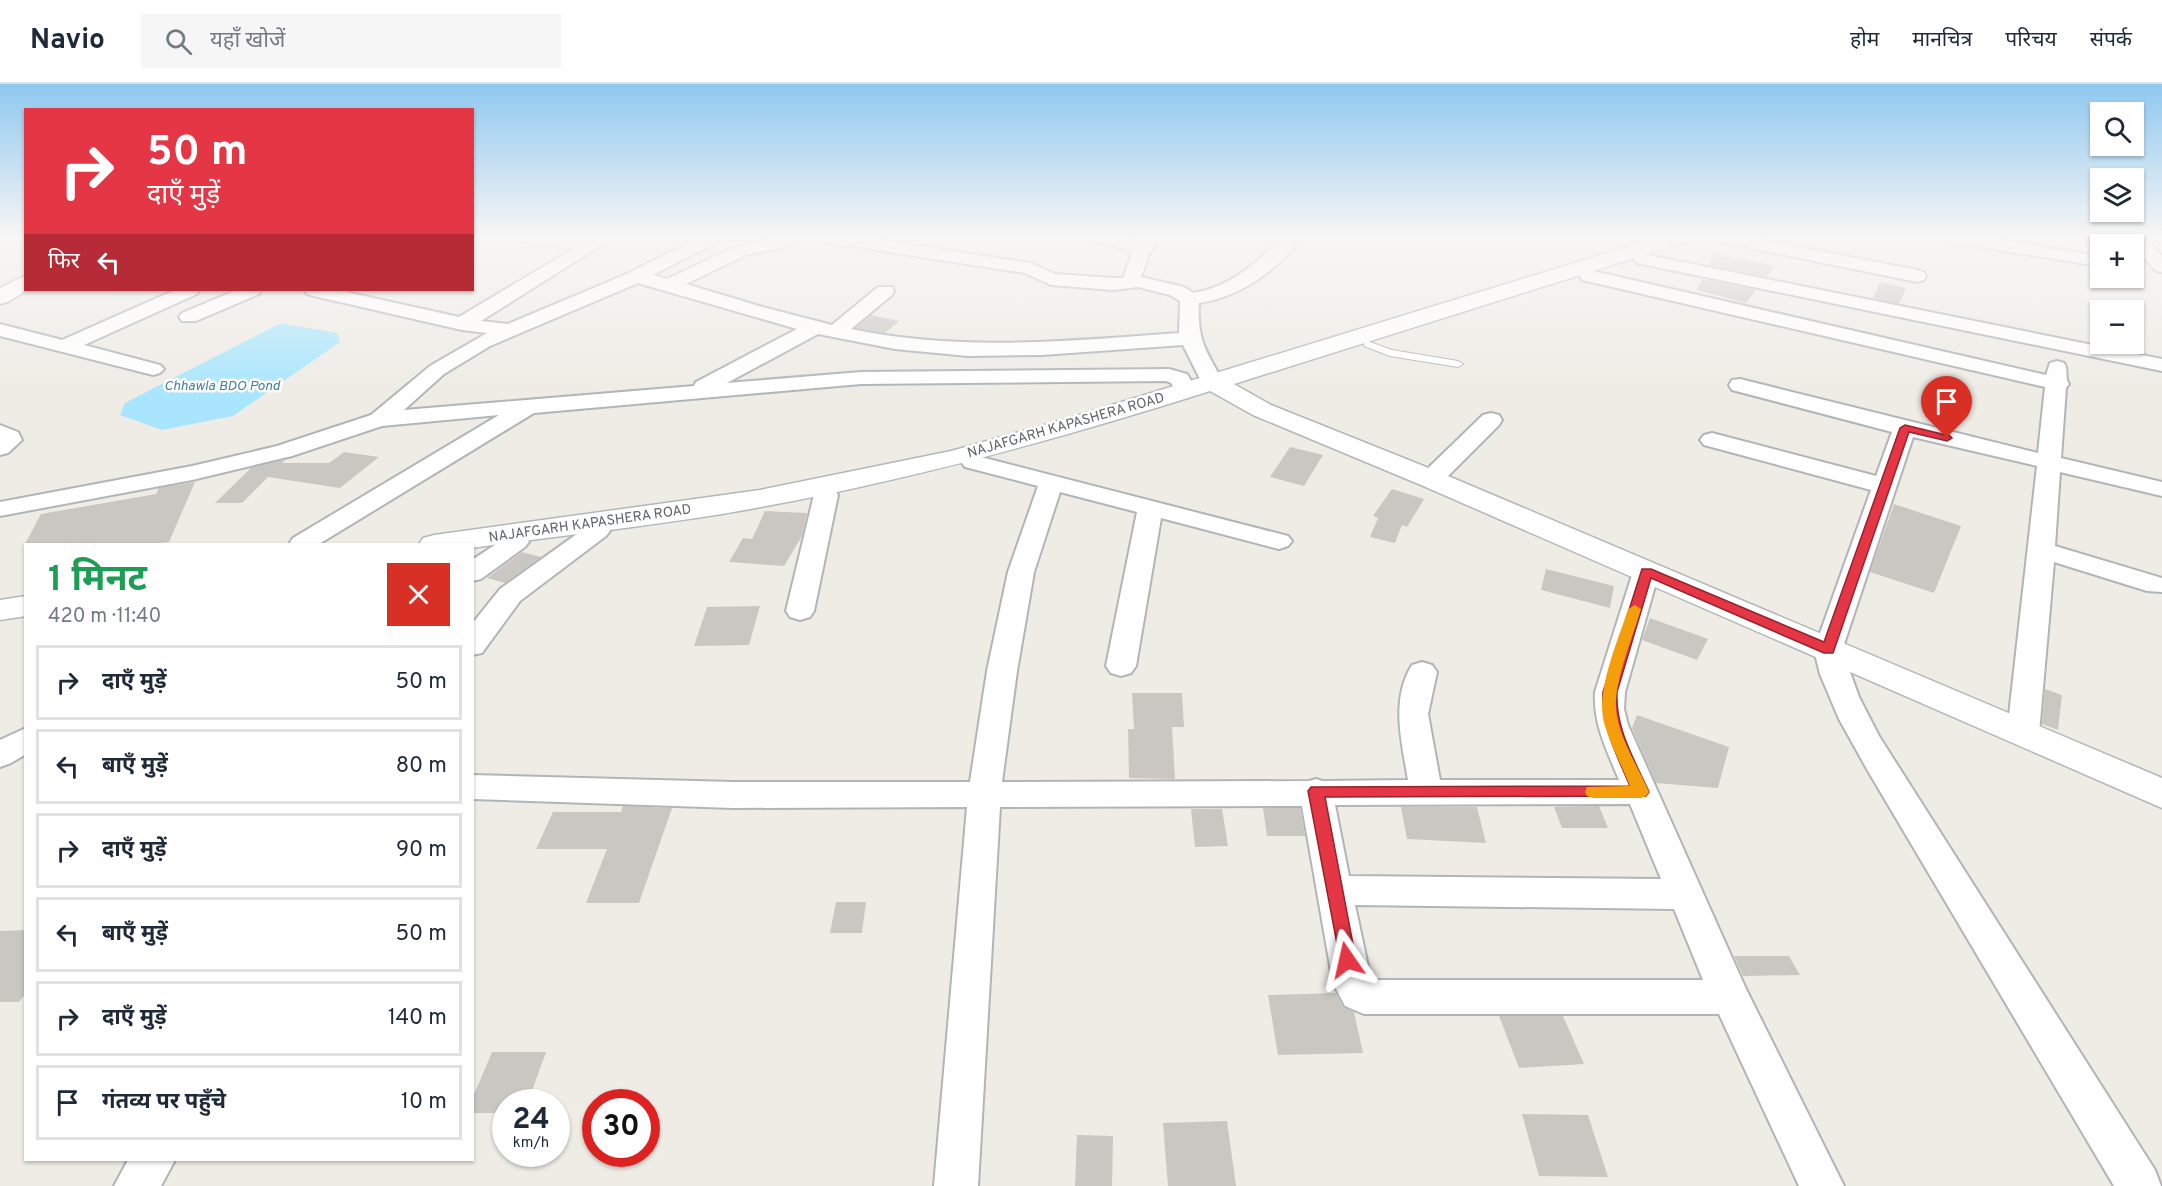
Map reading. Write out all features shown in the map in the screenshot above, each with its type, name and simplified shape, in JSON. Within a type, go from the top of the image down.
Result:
[{"type":"main road","points":[[0,297],[14,288]]},
{"type":"main road","name":"NAJAFGARH KAPASHERA ROAD","points":[[442,543],[688,511],[875,477],[965,456],[1207,387],[1527,288]]},
{"type":"main road","points":[[474,548],[754,508],[895,482],[973,462],[1207,387],[1367,344],[1548,288]]},
{"type":"main road","points":[[1207,387],[1431,479],[2162,794]]},
{"type":"main road","points":[[0,600],[24,597]]},
{"type":"main road","points":[[0,610],[24,606]]},
{"type":"street","points":[[462,324],[521,288]]},
{"type":"street","points":[[379,420],[437,370],[483,342],[608,288]]},
{"type":"street","points":[[684,288],[742,308],[815,327],[923,347],[1002,349],[1190,339]]},
{"type":"street","points":[[1165,288],[1177,291],[1190,299],[1215,296],[1229,288]]},
{"type":"street","points":[[1643,288],[2058,384]]},
{"type":"street","points":[[1786,288],[2162,365]]},
{"type":"street","points":[[65,346],[188,291]]},
{"type":"street","points":[[189,317],[250,291]]},
{"type":"street","points":[[318,291],[462,324],[508,330]]},
{"type":"street","points":[[837,332],[885,291]]},
{"type":"street","points":[[1190,299],[1188,327],[1190,339],[1207,387]]},
{"type":"street","points":[[694,393],[815,327]]},
{"type":"street","points":[[0,330],[153,369]]},
{"type":"street","points":[[2022,733],[2058,384],[2057,344]]},
{"type":"street","points":[[1002,349],[1002,375]]},
{"type":"street","points":[[0,509],[133,485],[240,462],[284,451],[379,420],[851,379],[1002,375],[1169,375],[1207,387]]},
{"type":"street","points":[[1740,385],[1905,428],[2162,489]]},
{"type":"street","points":[[304,543],[529,407]]},
{"type":"street","points":[[1431,479],[1491,420]]},
{"type":"street","points":[[1905,428],[1828,650],[1833,669],[1856,722],[2139,1186]]},
{"type":"street","points":[[0,432],[10,440],[0,448]]},
{"type":"street","points":[[1712,440],[1885,486]]},
{"type":"street","points":[[973,462],[1279,541]]},
{"type":"street","points":[[956,1186],[984,795],[1002,671],[1018,583],[1050,483]]},
{"type":"street","points":[[0,494],[39,502]]},
{"type":"street","points":[[800,611],[826,495]]},
{"type":"street","points":[[1121,666],[1150,507]]},
{"type":"street","points":[[474,643],[510,595],[597,531]]},
{"type":"street","points":[[474,572],[516,542]]},
{"type":"street","points":[[2042,550],[2157,585]]},
{"type":"street","points":[[1646,572],[1610,692],[1609,709],[1612,725],[1730,997],[1822,1186]]},
{"type":"street","points":[[1422,672],[1413,714],[1426,791]]},
{"type":"street","points":[[0,755],[24,740]]},
{"type":"street","points":[[474,787],[672,795],[984,795],[1316,791],[1641,792]]},
{"type":"street","points":[[1316,791],[1352,983],[1359,994],[1364,997],[1730,997]]},
{"type":"street","points":[[1335,890],[1686,894]]},
{"type":"street","points":[[136,1186],[152,1161]]},
{"type":"lane","points":[[1367,344],[1390,352],[1458,364]]},
{"type":"water","name":"Chhawla BDO Pond","points":[[281,323],[337,333],[340,342],[233,416],[162,430],[120,415],[125,403]]},
{"type":"building","points":[[1748,288],[1756,290],[1746,303],[1697,290]]},
{"type":"building","points":[[1877,288],[1906,288],[1899,304],[1873,298]]},
{"type":"building","points":[[871,315],[899,321],[885,333],[856,328]]},
{"type":"building","points":[[1290,447],[1323,455],[1304,486],[1270,477]]},
{"type":"building","points":[[344,452],[379,457],[340,488],[268,477],[242,503],[215,503],[251,468],[285,460],[282,463],[329,463]]},
{"type":"building","points":[[195,482],[169,542],[26,543],[41,514],[156,494],[159,488]]},
{"type":"building","points":[[1392,489],[1424,499],[1407,527],[1402,525],[1395,543],[1370,537],[1378,518],[1373,516]]},
{"type":"building","points":[[1894,504],[1961,526],[1934,593],[1870,572]]},
{"type":"building","points":[[765,511],[807,513],[802,536],[784,566],[729,562],[743,538],[752,539]]},
{"type":"building","points":[[522,552],[541,557],[505,583],[487,578]]},
{"type":"building","points":[[1546,569],[1614,586],[1610,608],[1541,590]]},
{"type":"building","points":[[760,606],[749,645],[694,646],[707,607]]},
{"type":"building","points":[[1650,618],[1708,639],[1697,660],[1642,640]]},
{"type":"building","points":[[2045,689],[2062,695],[2058,730],[2042,724]]},
{"type":"building","points":[[1132,693],[1182,693],[1184,727],[1172,727],[1175,779],[1129,778],[1128,729],[1134,729]]},
{"type":"building","points":[[1637,715],[1729,747],[1718,788],[1656,783],[1632,728]]},
{"type":"building","points":[[623,806],[672,808],[639,903],[586,903],[607,849],[536,849],[553,812],[621,812]]},
{"type":"building","points":[[1599,806],[1608,828],[1562,828],[1554,807]]},
{"type":"building","points":[[1401,807],[1477,807],[1486,843],[1407,839]]},
{"type":"building","points":[[1263,808],[1300,808],[1305,836],[1267,836]]},
{"type":"building","points":[[1191,809],[1222,809],[1228,846],[1195,847]]},
{"type":"building","points":[[836,902],[866,902],[862,933],[830,933]]},
{"type":"building","points":[[24,930],[24,996],[19,1002],[0,1002],[0,931]]},
{"type":"building","points":[[1734,956],[1789,956],[1800,975],[1743,976]]},
{"type":"building","points":[[1336,993],[1343,1007],[1354,1012],[1363,1053],[1278,1055],[1268,995]]},
{"type":"building","points":[[1499,1016],[1563,1016],[1584,1064],[1519,1068]]},
{"type":"building","points":[[492,1052],[546,1052],[533,1089],[492,1089],[492,1113],[474,1113],[474,1094]]},
{"type":"building","points":[[1522,1114],[1588,1115],[1608,1177],[1539,1176]]},
{"type":"building","points":[[1227,1121],[1236,1186],[1168,1186],[1163,1123]]},
{"type":"building","points":[[1077,1135],[1113,1136],[1112,1186],[1075,1186]]},
{"type":"slow traffic","points":[[1593,792],[1641,792],[1612,725],[1609,709],[1610,692],[1635,609]]},
{"type":"route","points":[[1347,960],[1316,791],[1641,792],[1612,725],[1609,709],[1610,692],[1646,572],[1828,650],[1871,532],[1905,428],[1947,438]]}]
